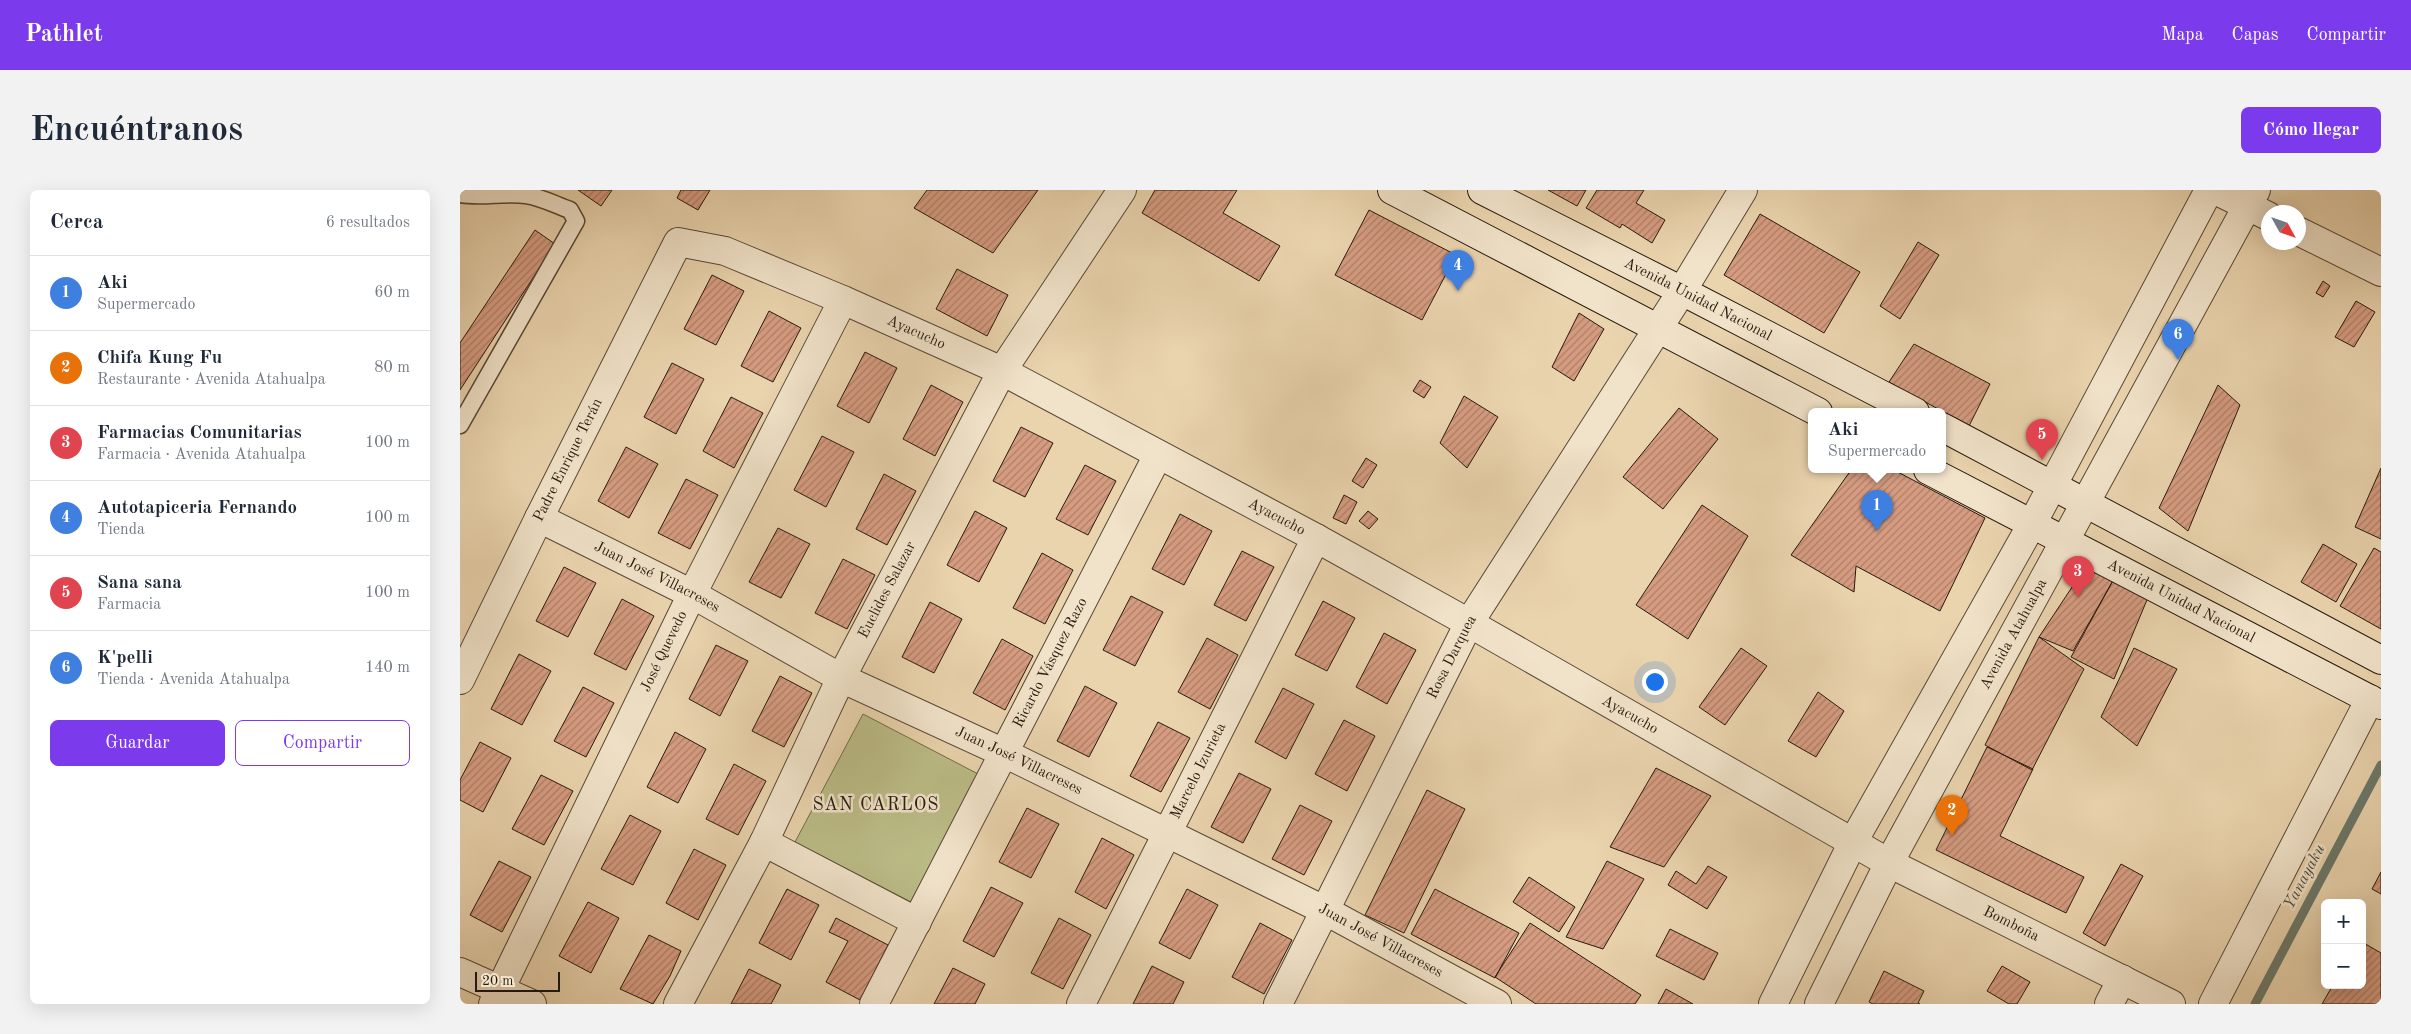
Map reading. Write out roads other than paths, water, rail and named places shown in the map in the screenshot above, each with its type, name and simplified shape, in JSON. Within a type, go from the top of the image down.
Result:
[{"type":"street","name":"Euclides Salazar","points":[[678,1004],[764,842],[841,678],[1002,372],[1122,190]]},
{"type":"street","points":[[1392,190],[1810,408]]},
{"type":"street","name":"Avenida Unidad Nacional","points":[[1482,190],[1907,408]]},
{"type":"street","name":"Rosa Darquea","points":[[1278,1004],[1470,623],[1682,291],[1743,190]]},
{"type":"street","points":[[1773,1004],[1853,842],[2054,485],[2209,190]]},
{"type":"street","points":[[2215,190],[2257,204]]},
{"type":"street","name":"Avenida Atahualpa","points":[[1819,1004],[1889,863],[2065,541],[2257,204]]},
{"type":"street","points":[[2306,235],[2381,272]]},
{"type":"street","name":"Ayacucho","points":[[678,242],[725,251],[843,300],[1002,372],[1316,538],[1470,623],[1853,842]]},
{"type":"street","name":"Padre Enrique Terán","points":[[460,680],[678,242]]},
{"type":"street","name":"José Quevedo","points":[[496,997],[692,594],[843,300]]},
{"type":"street","points":[[1946,429],[2381,660]]},
{"type":"street","name":"Ricardo Vásquez Razo","points":[[874,1004],[1158,455]]},
{"type":"street","name":"Avenida Unidad Nacional","points":[[1934,473],[2375,702]]},
{"type":"street","name":"Juan José Villacreses","points":[[539,518],[692,594],[841,678],[1004,753],[1324,910],[1497,1004]]},
{"type":"street","name":"Marcelo Izurieta","points":[[1081,1004],[1316,538]]},
{"type":"street","points":[[2213,1004],[2375,702]]},
{"type":"street","points":[[764,842],[917,922]]},
{"type":"street","name":"Bomboña","points":[[1853,842],[1889,863],[2171,1004]]},
{"type":"street","points":[[460,972],[496,997],[532,1004]]},
{"type":"street","points":[[2109,1004],[2122,979]]},
{"type":"lane","points":[[460,194],[473,196],[493,193],[527,195],[570,210],[576,221],[460,425]]},
{"type":"waterway","name":"Yanayaku","points":[[2255,1004],[2381,765]]},
{"type":"place","name":"Autotapiceria Fernando","points":[[1458,291]]},
{"type":"place","name":"K'pelli","points":[[2178,360]]},
{"type":"place","name":"Sana sana","points":[[2042,460]]},
{"type":"place","name":"Aki","points":[[1877,531]]},
{"type":"place","name":"Farmacias Comunitarias","points":[[2078,597]]},
{"type":"place","name":"Chifa Kung Fu","points":[[1952,836]]},
{"type":"district","name":"SAN CARLOS","points":[[876,805]]}]
